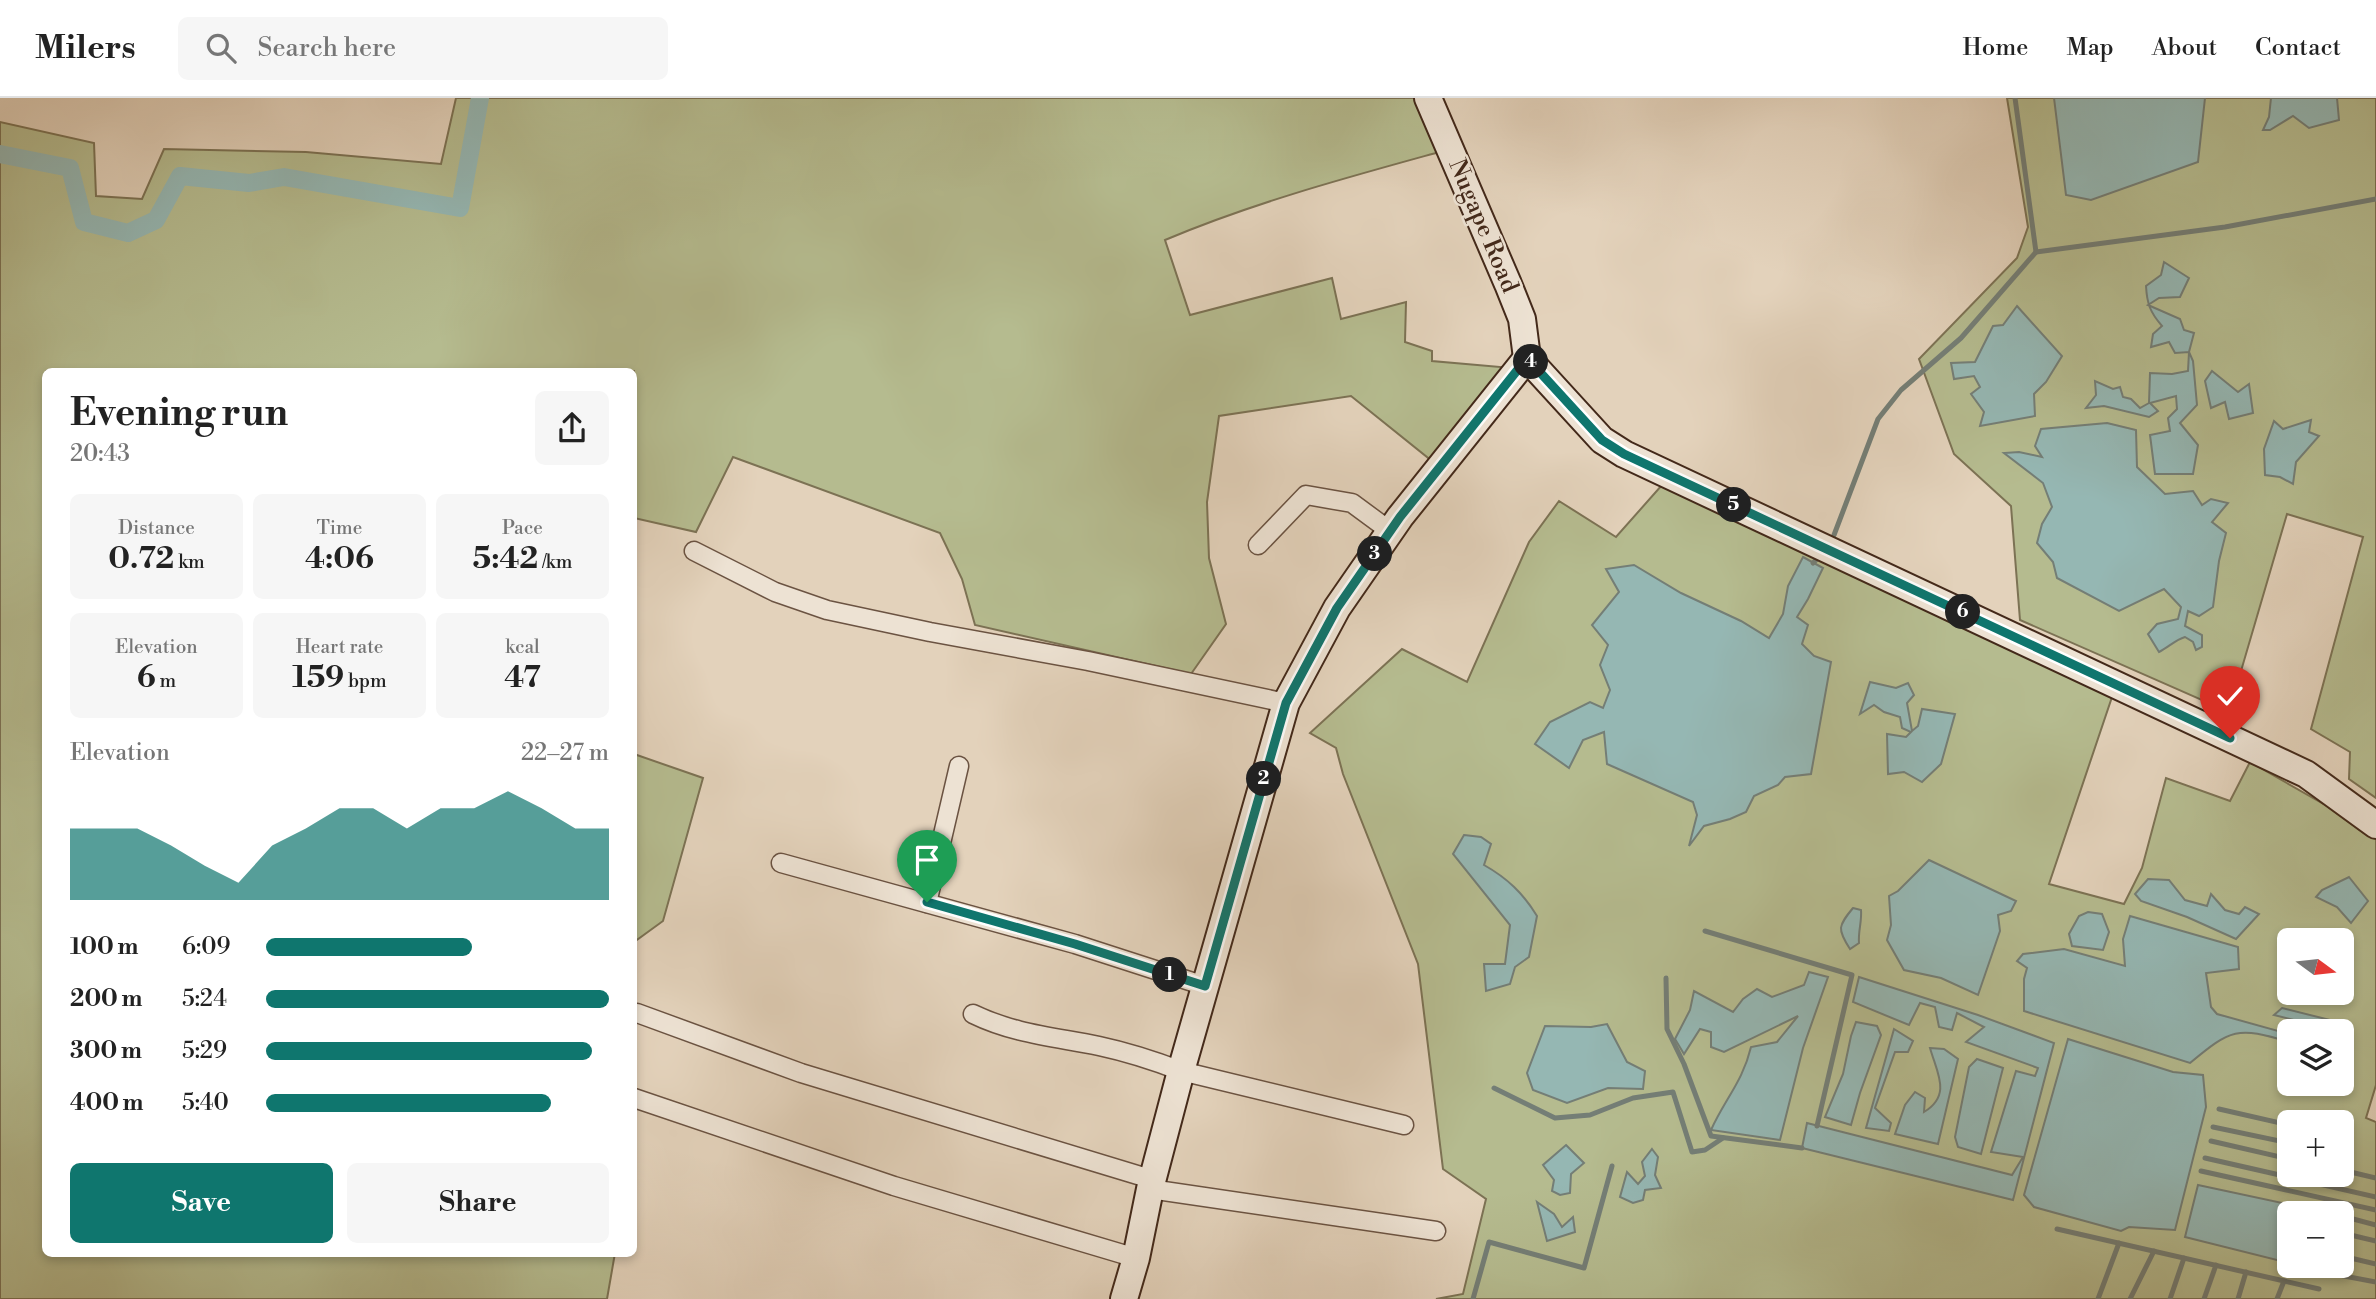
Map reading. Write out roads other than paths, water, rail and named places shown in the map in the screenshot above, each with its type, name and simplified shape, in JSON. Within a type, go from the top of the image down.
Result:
[{"type":"main road","name":"Nugape Road","points":[[1428,98],[1522,319],[1527,358]]},
{"type":"main road","points":[[1124,1299],[1181,1071],[1286,703],[1337,608],[1390,531],[1527,358],[1602,440],[1624,454],[2306,774],[2376,825]]},
{"type":"street","points":[[1258,545],[1307,495],[1352,503],[1390,531]]},
{"type":"street","points":[[694,551],[775,592],[828,610],[1286,703]]},
{"type":"street","points":[[927,902],[959,766]]},
{"type":"street","points":[[782,863],[1075,944],[1205,986]]},
{"type":"street","points":[[637,1013],[802,1073],[1152,1185],[1436,1231]]},
{"type":"street","points":[[974,1014],[999,1027],[1101,1046],[1181,1071],[1404,1125]]},
{"type":"street","points":[[637,1099],[894,1186],[1136,1258]]},
{"type":"water","points":[[2054,98],[2205,98],[2198,162],[2091,200],[2066,195]]},
{"type":"water","points":[[2271,98],[2337,98],[2339,120],[2309,128],[2293,116],[2270,130],[2263,130],[2269,117]]},
{"type":"water","points":[[2164,262],[2189,278],[2180,297],[2159,298],[2149,304],[2146,286],[2161,275]]},
{"type":"water","points":[[2017,306],[2062,356],[2046,382],[2034,394],[2035,416],[1980,426],[1984,412],[1971,394],[1980,387],[1974,376],[1954,379],[1951,363],[1975,362],[1993,326],[2003,325]]},
{"type":"water","points":[[2149,306],[2180,319],[2184,330],[2194,333],[2189,352],[2175,353],[2169,342],[2151,347],[2153,334],[2162,326]]},
{"type":"water","points":[[2189,352],[2193,361],[2197,405],[2180,423],[2198,445],[2193,474],[2155,474],[2150,435],[2170,431],[2168,418],[2177,409],[2176,396],[2150,403],[2158,411],[2149,417],[2104,406],[2086,408],[2096,395],[2095,381],[2113,389],[2120,387],[2123,397],[2131,399],[2140,408],[2149,403],[2150,373],[2172,374],[2188,371]]},
{"type":"water","points":[[2212,371],[2238,392],[2249,384],[2253,413],[2229,419],[2225,402],[2211,408],[2205,381]]},
{"type":"water","points":[[2311,420],[2309,432],[2319,436],[2296,462],[2293,484],[2280,477],[2265,475],[2264,449],[2274,421],[2283,429]]},
{"type":"water","points":[[2107,423],[2136,430],[2137,467],[2165,494],[2193,491],[2202,505],[2211,499],[2228,503],[2212,522],[2226,533],[2213,607],[2199,616],[2188,611],[2185,626],[2202,635],[2202,647],[2196,650],[2193,642],[2185,637],[2159,652],[2148,634],[2157,624],[2178,619],[2181,607],[2164,589],[2119,611],[2057,578],[2053,562],[2037,543],[2042,524],[2052,507],[2043,483],[2004,453],[2019,452],[2042,457],[2035,446],[2041,429]]},
{"type":"water","points":[[1803,557],[1823,568],[1797,617],[1808,625],[1802,644],[1814,656],[1831,662],[1811,774],[1785,777],[1778,785],[1754,796],[1746,812],[1704,826],[1689,846],[1697,815],[1693,802],[1607,764],[1604,732],[1583,740],[1569,768],[1535,744],[1550,722],[1590,702],[1603,708],[1610,690],[1600,665],[1608,645],[1592,625],[1619,592],[1606,569],[1634,565],[1681,593],[1741,621],[1769,638],[1783,614],[1788,586]]},
{"type":"water","points":[[1870,682],[1896,688],[1908,683],[1914,695],[1907,703],[1912,731],[1918,726],[1922,709],[1955,714],[1941,764],[1922,782],[1904,772],[1888,774],[1887,734],[1906,737],[1911,732],[1902,728],[1900,717],[1884,712],[1874,705],[1860,714]]},
{"type":"water","points":[[1464,835],[1481,837],[1491,844],[1484,865],[1514,887],[1537,916],[1529,957],[1515,967],[1510,984],[1486,991],[1484,964],[1505,964],[1510,925],[1453,854]]},
{"type":"water","points":[[1929,860],[2016,901],[2011,911],[1998,915],[2000,931],[1978,995],[1941,978],[1904,970],[1887,940],[1891,925],[1889,896],[1898,891]]},
{"type":"water","points":[[2349,877],[2368,901],[2351,923],[2337,907],[2316,897],[2322,890]]},
{"type":"water","points":[[2148,879],[2169,880],[2185,900],[2207,906],[2211,894],[2225,910],[2239,914],[2245,907],[2259,914],[2236,939],[2187,917],[2141,901],[2135,894]]},
{"type":"water","points":[[1853,908],[1861,910],[1861,919],[1859,943],[1850,949],[1841,928]]},
{"type":"water","points":[[2088,912],[2102,914],[2109,932],[2103,950],[2072,946],[2069,934],[2079,916]]},
{"type":"water","points":[[2130,916],[2238,947],[2239,969],[2206,973],[2211,1007],[2217,1014],[2277,1031],[2277,1039],[2257,1034],[2235,1034],[2215,1043],[2190,1063],[2024,1011],[2024,979],[2027,968],[2017,961],[2023,954],[2064,949],[2125,966],[2123,939]]},
{"type":"water","points":[[1809,972],[1828,977],[1803,1048],[1780,1140],[1711,1130],[1739,1080],[1751,1047],[1777,1042],[1798,1016],[1724,1052],[1711,1047],[1711,1032],[1700,1029],[1684,1054],[1675,1039],[1690,1010],[1694,991],[1733,1012],[1743,999],[1757,989],[1772,997],[1804,985]]},
{"type":"water","points":[[1859,977],[1978,1015],[2054,1043],[2013,1200],[1802,1148],[1807,1123],[2012,1175],[2023,1157],[1991,1152],[2016,1071],[2035,1076],[2038,1068],[1966,1042],[1984,1027],[1957,1013],[1952,1030],[1939,1027],[1935,1007],[1920,1003],[1909,1025],[1853,1002]]},
{"type":"water","points":[[2282,1008],[2326,1019],[2290,1019],[2274,1015]]},
{"type":"water","points":[[1856,1022],[1877,1026],[1881,1035],[1851,1125],[1825,1117],[1843,1074]]},
{"type":"water","points":[[1607,1024],[1627,1062],[1645,1071],[1643,1089],[1608,1088],[1567,1103],[1533,1090],[1527,1073],[1545,1026],[1591,1027]]},
{"type":"water","points":[[1894,1029],[1913,1041],[1908,1052],[1895,1052],[1875,1108],[1891,1123],[1889,1131],[1866,1128]]},
{"type":"water","points":[[2068,1039],[2173,1072],[2203,1075],[2206,1107],[2175,1230],[2129,1227],[2121,1231],[2034,1207],[2024,1195]]},
{"type":"water","points":[[1930,1048],[1944,1049],[1958,1059],[1938,1144],[1895,1134],[1905,1105],[1915,1092],[1925,1098],[1924,1112],[1938,1098],[1939,1075]]},
{"type":"water","points":[[1977,1059],[2003,1068],[1981,1154],[1958,1147],[1955,1137],[1969,1067]]},
{"type":"water","points":[[1566,1145],[1584,1163],[1571,1174],[1570,1193],[1560,1195],[1552,1191],[1554,1180],[1543,1165]]},
{"type":"water","points":[[1652,1149],[1658,1157],[1655,1175],[1661,1188],[1645,1190],[1643,1200],[1633,1203],[1620,1197],[1627,1172],[1638,1184],[1645,1176],[1642,1162]]},
{"type":"water","points":[[2198,1185],[2277,1202],[2277,1260],[2185,1237]]},
{"type":"water","points":[[1537,1202],[1554,1214],[1562,1227],[1573,1217],[1575,1232],[1547,1241]]},
{"type":"waterway","points":[[0,154],[70,168],[84,222],[128,233],[156,220],[180,176],[249,183],[284,177],[460,208],[480,98]]},
{"type":"waterway","points":[[2015,98],[2036,252],[2225,227],[2376,199]]},
{"type":"waterway","points":[[1834,535],[1878,419],[1901,390],[1961,338],[2036,252]]},
{"type":"waterway","points":[[1813,563],[1816,560]]},
{"type":"waterway","points":[[1705,931],[1852,975],[1817,1126]]},
{"type":"waterway","points":[[1666,978],[1667,1029],[1684,1064],[1711,1136],[1802,1148]]},
{"type":"waterway","points":[[1494,1088],[1555,1118],[1590,1115],[1633,1098],[1673,1092],[1692,1152],[1705,1150],[1723,1138]]},
{"type":"waterway","points":[[2219,1109],[2277,1122]]},
{"type":"waterway","points":[[2213,1127],[2277,1140]]},
{"type":"waterway","points":[[2211,1141],[2277,1156]]},
{"type":"waterway","points":[[2205,1158],[2376,1197]]},
{"type":"waterway","points":[[1473,1299],[1489,1242],[1584,1268],[1612,1166]]},
{"type":"waterway","points":[[2201,1171],[2376,1210]]},
{"type":"waterway","points":[[2354,1173],[2376,1178]]},
{"type":"waterway","points":[[2354,1219],[2376,1225]]},
{"type":"waterway","points":[[2057,1229],[2319,1289]]},
{"type":"waterway","points":[[2354,1236],[2376,1241]]},
{"type":"waterway","points":[[2098,1299],[2119,1243]]},
{"type":"waterway","points":[[2130,1299],[2154,1251]]},
{"type":"waterway","points":[[2170,1299],[2184,1258]]},
{"type":"waterway","points":[[2354,1259],[2376,1264]]},
{"type":"waterway","points":[[2204,1299],[2216,1265]]},
{"type":"waterway","points":[[2238,1299],[2246,1272]]},
{"type":"waterway","points":[[2354,1278],[2376,1282]]},
{"type":"waterway","points":[[2277,1299],[2284,1281]]}]
